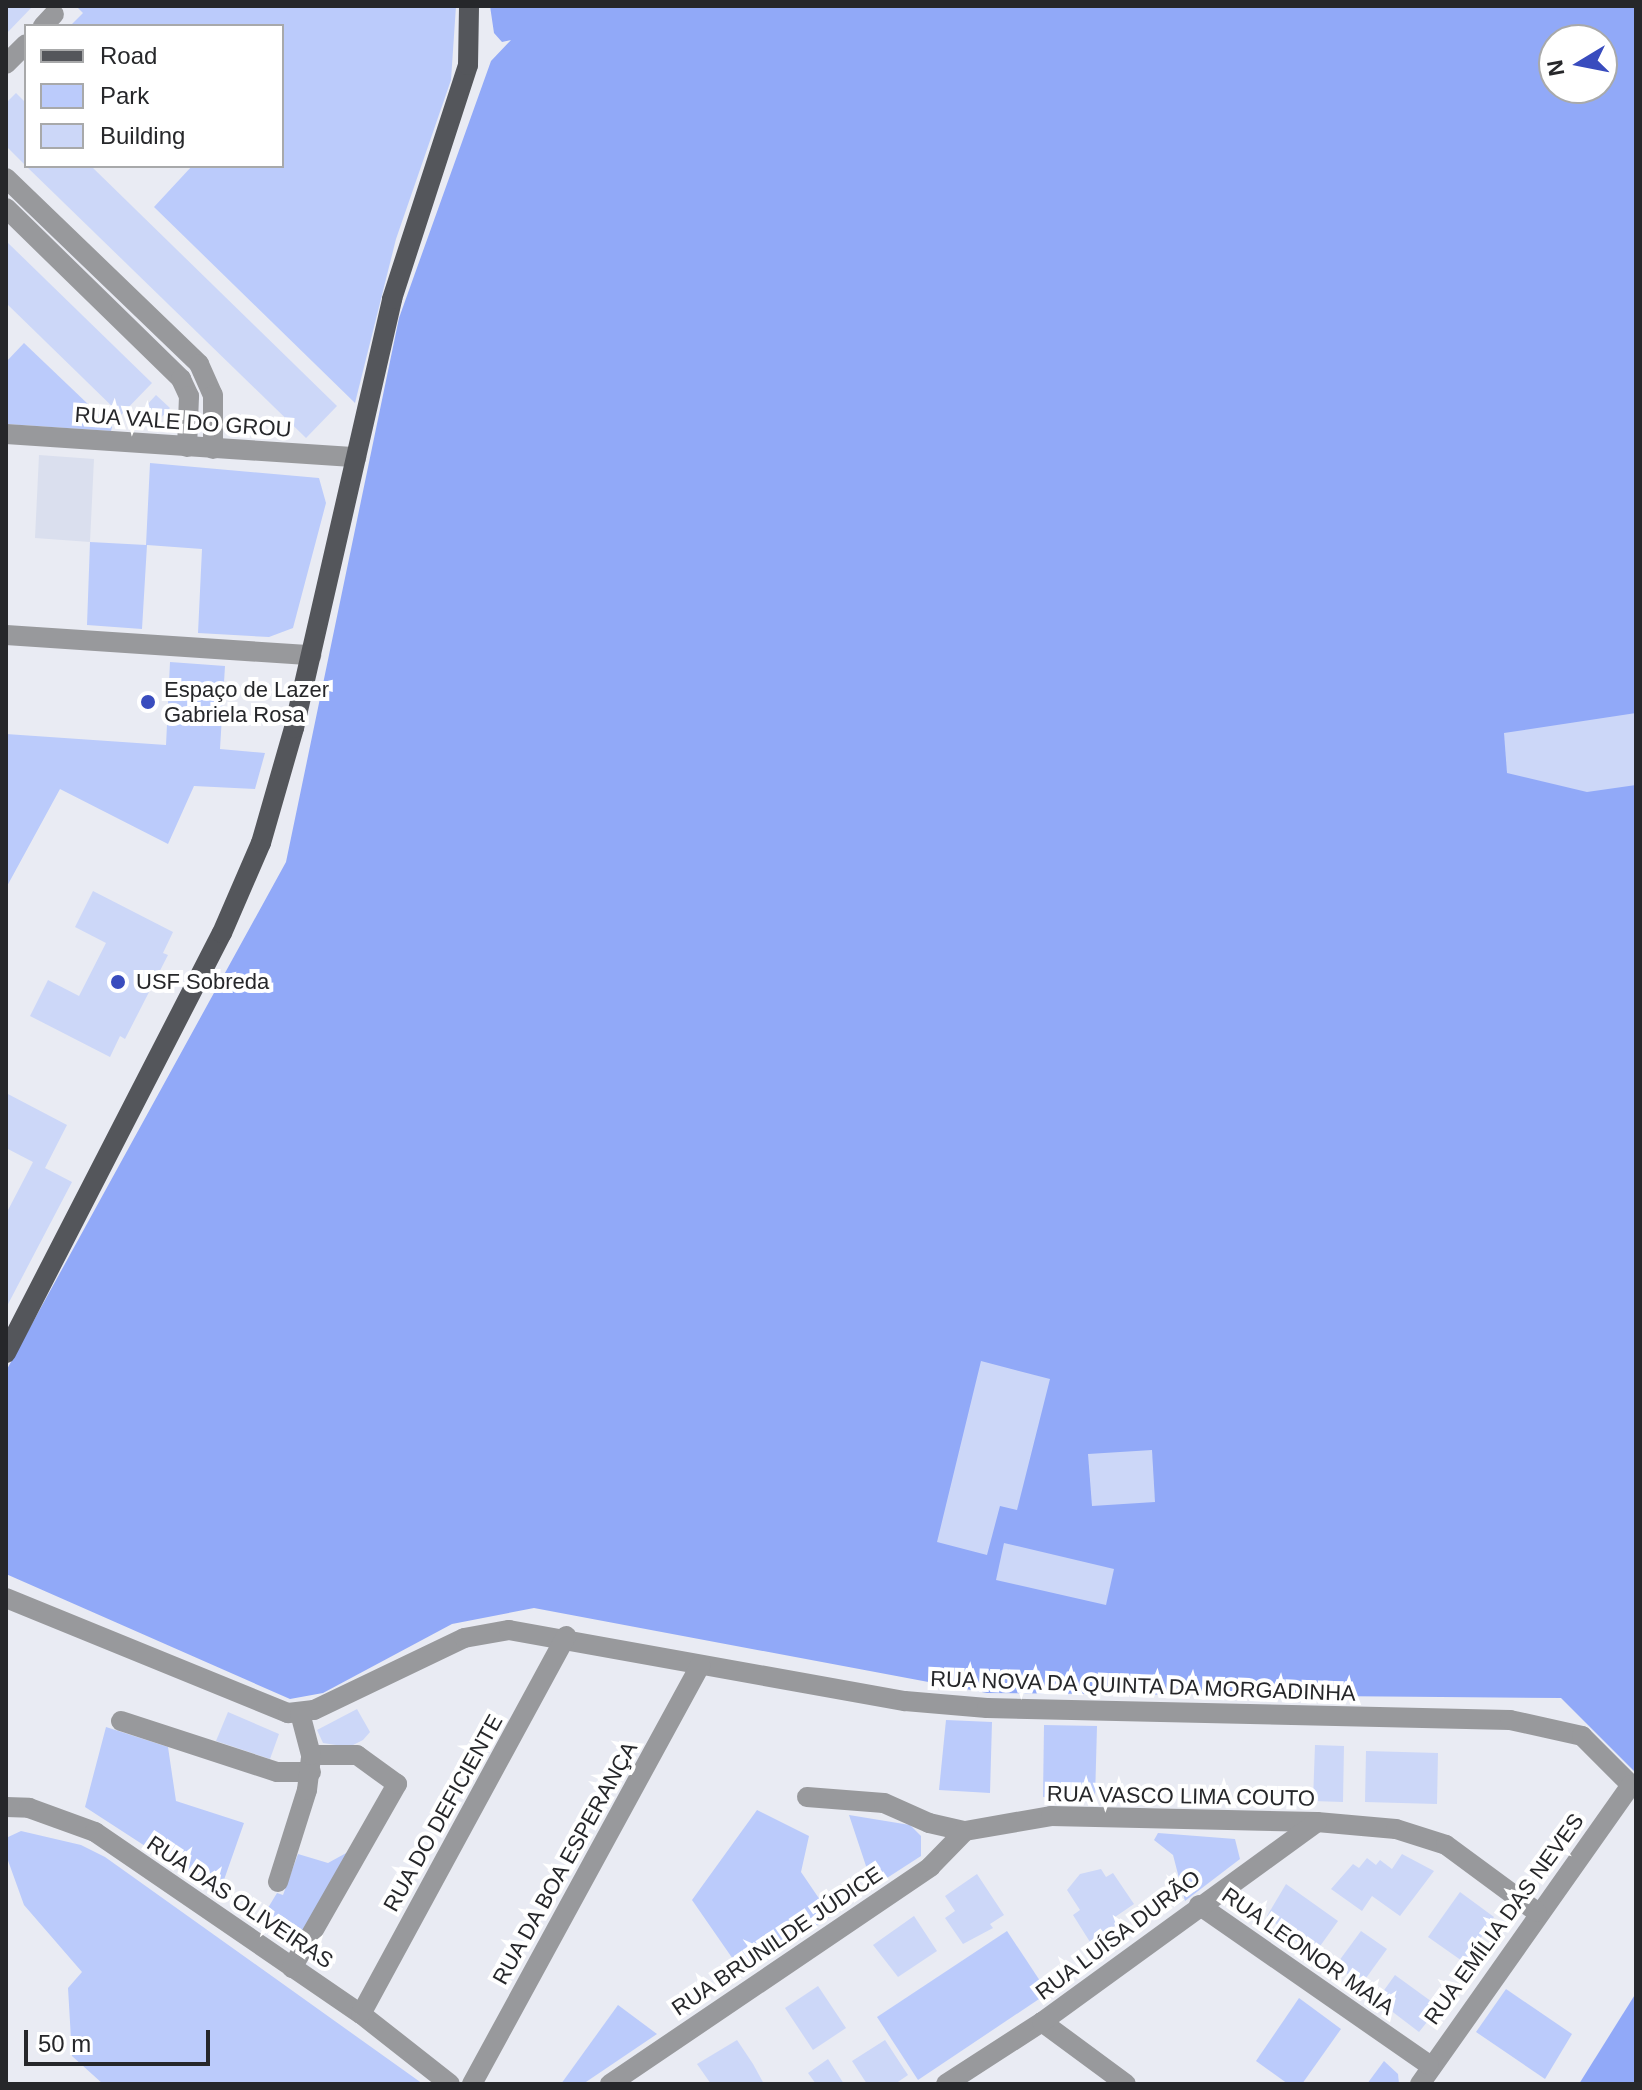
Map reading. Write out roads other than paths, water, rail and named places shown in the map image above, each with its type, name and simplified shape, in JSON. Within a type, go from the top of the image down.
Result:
[{"type":"main road","points":[[6,1353],[243,890],[272,805],[311,655],[404,256],[468,65],[469,6]]},
{"type":"street","points":[[6,64],[24,46]]},
{"type":"street","points":[[6,178],[199,364],[213,395],[213,449]]},
{"type":"street","points":[[6,208],[181,379],[189,396],[187,447]]},
{"type":"street","name":"RUA VALE DO GROU","points":[[6,434],[356,457]]},
{"type":"street","points":[[6,635],[311,655]]},
{"type":"street","points":[[6,1598],[276,1710],[300,1713],[311,1764],[278,1882]]},
{"type":"street","name":"RUA NOVA DA QUINTA DA MORGADINHA","points":[[300,1713],[475,1635],[509,1630],[566,1636],[831,1690],[987,1708],[1543,1724],[1582,1736],[1631,1785]]},
{"type":"street","name":"RUA DO DEFICIENTE","points":[[361,2014],[566,1636]]},
{"type":"street","name":"RUA DA BOA ESPERANÇA","points":[[470,2084],[700,1665]]},
{"type":"street","points":[[121,1721],[277,1772],[357,1755],[397,1784],[292,1968]]},
{"type":"street","name":"RUA EMÍLIA DAS NEVES","points":[[1425,2075],[1537,1912],[1631,1785]]},
{"type":"street","name":"RUA VASCO LIMA COUTO","points":[[807,1797],[884,1803],[929,1823],[965,1831],[1051,1816],[1317,1822],[1396,1829],[1435,1839],[1537,1912]]},
{"type":"street","name":"RUA DAS OLIVEIRAS","points":[[6,1807],[29,1808],[95,1832],[361,2014],[432,2066],[450,2084]]},
{"type":"street","name":"RUA LUÍSA DURÃO","points":[[946,2084],[1042,2022],[1317,1822]]},
{"type":"street","name":"RUA BRUNILDE JÚDICE","points":[[610,2084],[930,1867],[965,1831]]},
{"type":"street","name":"RUA LEONOR MAIA","points":[[1199,1905],[1425,2075]]},
{"type":"street","points":[[1042,2022],[1126,2084]]},
{"type":"street","name":"RUA DAS OLIVEIRAS","points":[[432,2066],[470,2084]]},
{"type":"place","name":"Espaço de Lazer Gabriela Rosa","points":[[148,702]]},
{"type":"place","name":"USF Sobreda","points":[[118,982]]}]
